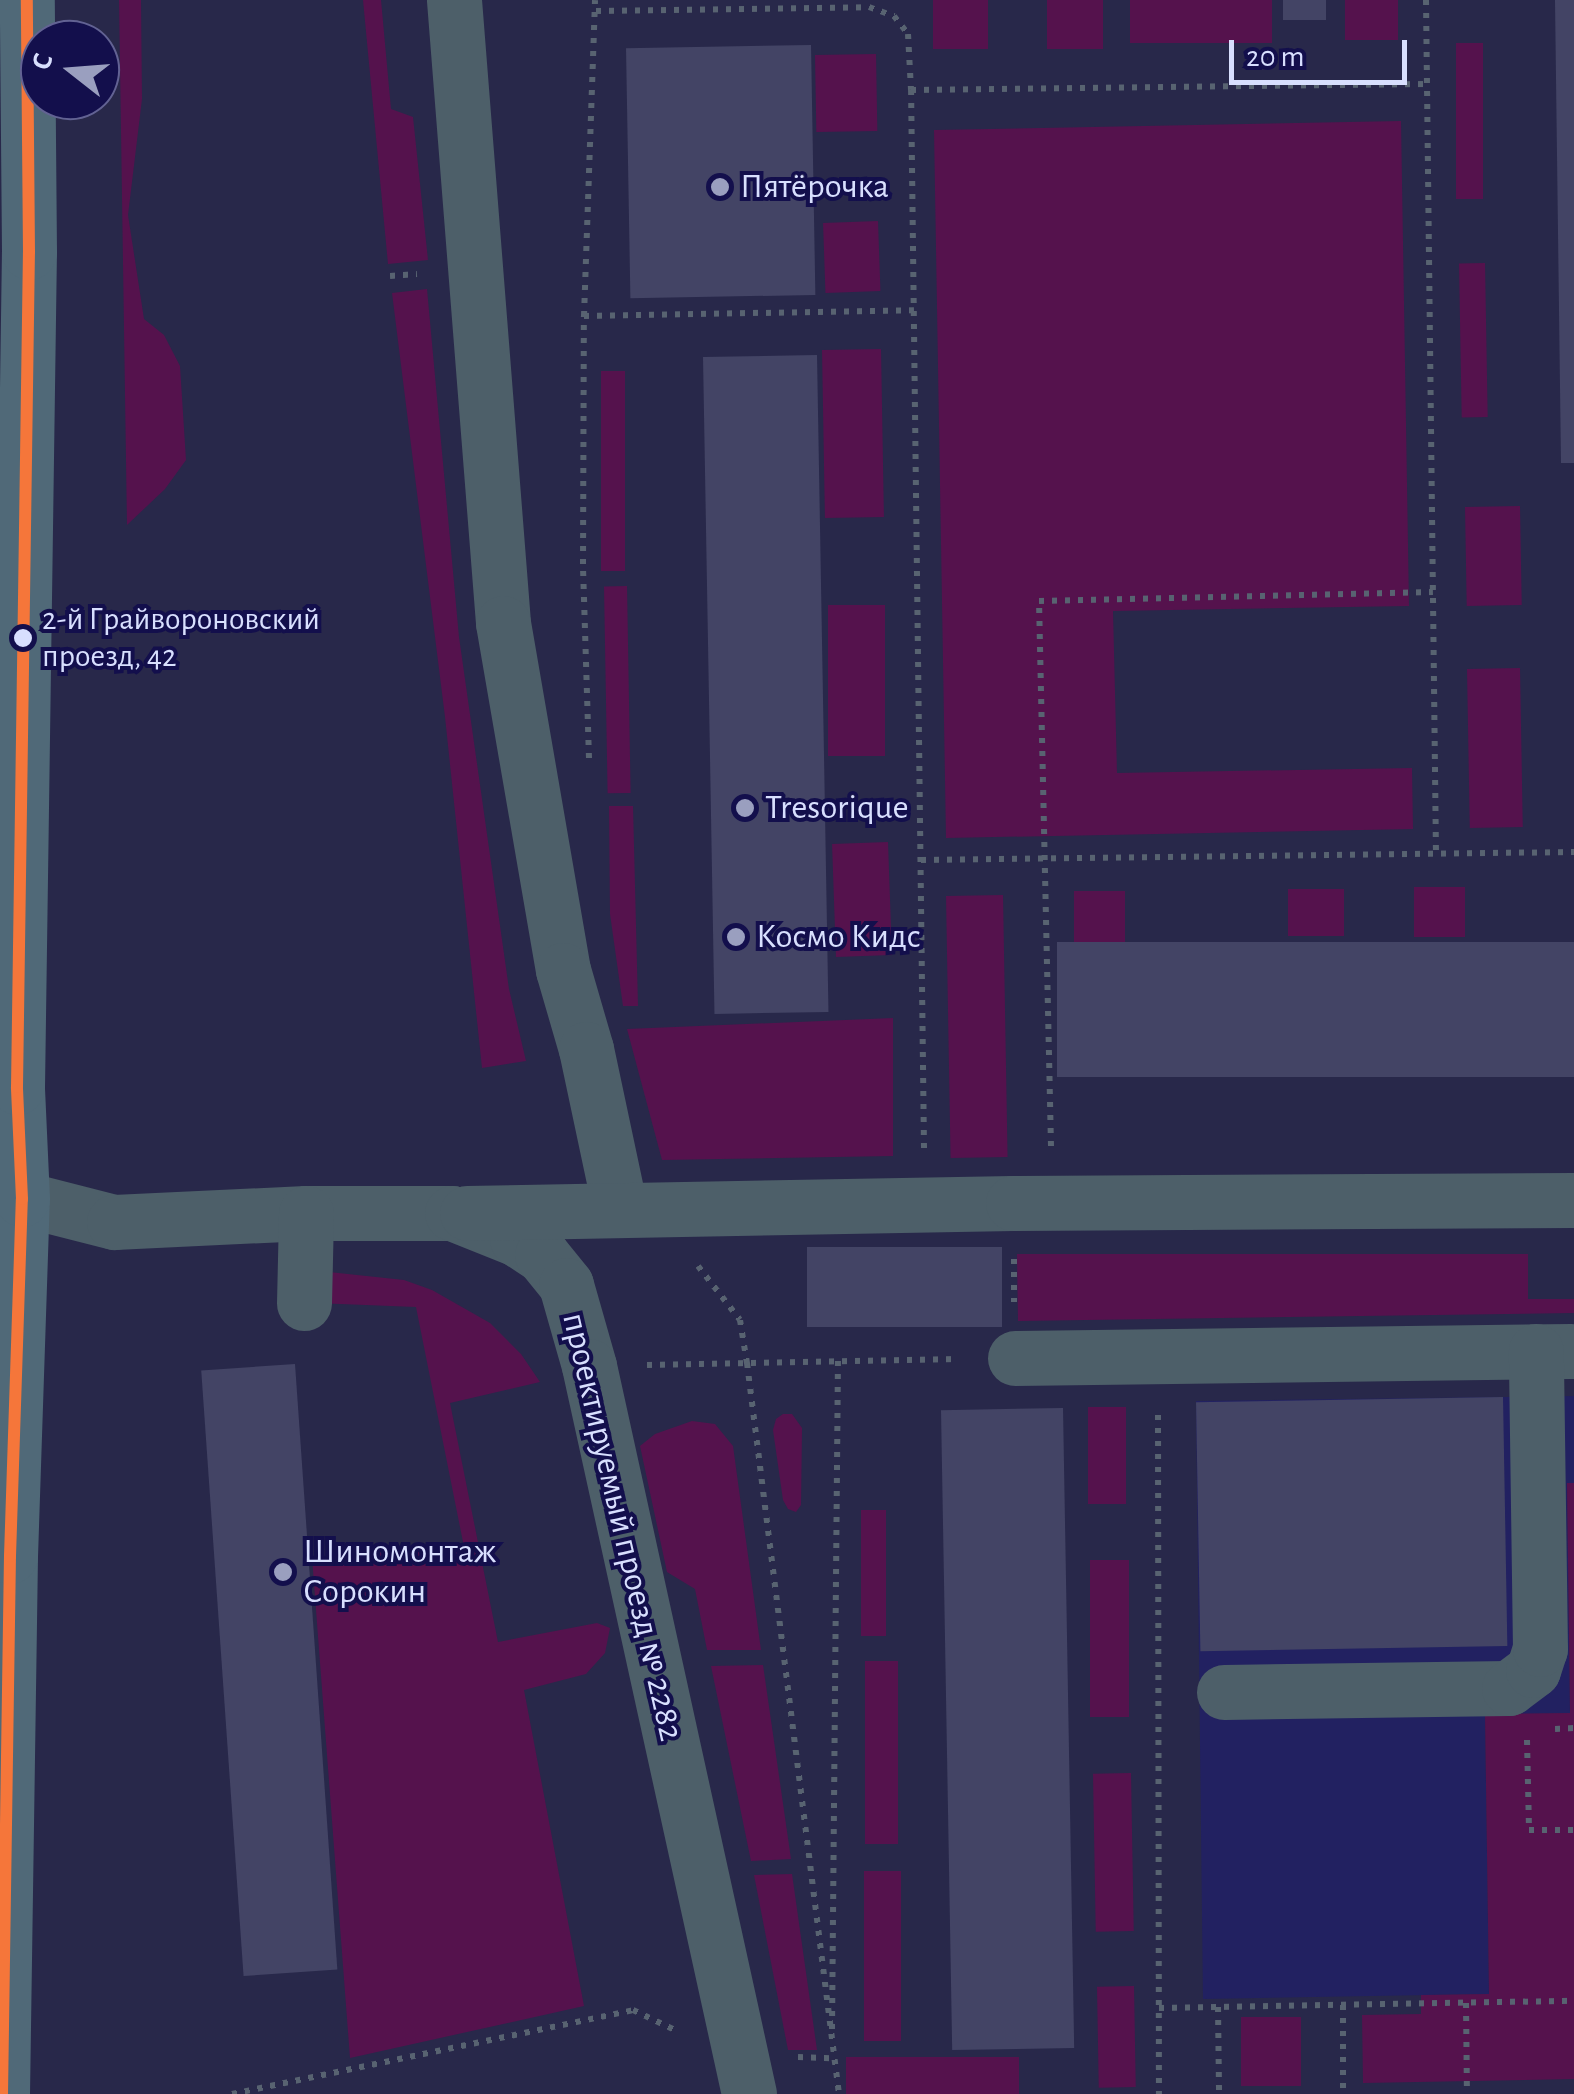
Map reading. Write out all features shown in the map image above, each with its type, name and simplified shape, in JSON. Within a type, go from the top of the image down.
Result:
[{"type":"main road","points":[[2,2094],[11,1196],[17,1088],[28,370],[27,0]]},
{"type":"street","points":[[454,0],[502,623],[562,970],[586,1049],[620,1209]]},
{"type":"street","name":"проектируемый проезд № 2282","points":[[11,1196],[114,1222],[306,1213],[452,1213],[516,1239],[542,1256],[566,1284],[588,1366],[743,2068]]},
{"type":"street","points":[[452,1213],[924,1204],[1574,1200]]},
{"type":"street","points":[[304,1303],[306,1213]]},
{"type":"street","points":[[1015,1358],[1555,1351],[1540,1649],[1533,1670],[1509,1688],[1224,1692]]},
{"type":"path","points":[[590,776],[583,564],[584,316],[595,0]]},
{"type":"path","points":[[1426,0],[1436,853]]},
{"type":"path","points":[[595,11],[869,7],[894,16],[908,34],[924,1204]]},
{"type":"path","points":[[911,90],[1427,84]]},
{"type":"path","points":[[584,316],[914,310]]},
{"type":"path","points":[[588,1366],[1015,1358],[1033,1203],[1048,858],[1040,601],[1433,592]]},
{"type":"path","points":[[921,860],[1574,852]]},
{"type":"path","points":[[693,1258],[740,1320],[839,2094]]},
{"type":"path","points":[[1158,1357],[1159,2094]]},
{"type":"path","points":[[832,2058],[838,1361]]},
{"type":"path","points":[[1543,1730],[1574,1728]]},
{"type":"path","points":[[1527,1730],[1529,1830],[1574,1830]]},
{"type":"path","points":[[1159,2008],[1574,2001]]},
{"type":"path","points":[[1466,2003],[1467,2094]]},
{"type":"path","points":[[1342,2005],[1343,2094]]},
{"type":"path","points":[[1218,2006],[1219,2094]]},
{"type":"path","points":[[232,2094],[632,2010],[710,2047],[743,2068]]},
{"type":"path","points":[[790,2056],[832,2058]]},
{"type":"shaded area","points":[[119,0],[141,0],[142,99],[128,215],[144,319],[164,335],[180,366],[186,460],[165,489],[127,525],[120,20]]},
{"type":"shaded area","points":[[363,0],[381,0],[391,109],[413,117],[428,260],[388,264]]},
{"type":"shaded area","points":[[933,0],[988,0],[988,49],[933,49]]},
{"type":"shaded area","points":[[1047,0],[1103,0],[1103,49],[1047,49]]},
{"type":"shaded area","points":[[1130,0],[1272,0],[1272,43],[1130,43]]},
{"type":"shaded area","points":[[1345,0],[1398,0],[1398,40],[1345,40]]},
{"type":"shaded area","points":[[1456,43],[1483,43],[1483,199],[1456,199]]},
{"type":"shaded area","points":[[876,54],[877,131],[816,132],[815,55]]},
{"type":"shaded area","points":[[1401,121],[1409,606],[1113,611],[1117,773],[1412,768],[1413,829],[946,838],[934,130]]},
{"type":"shaded area","points":[[878,221],[880,291],[825,293],[823,223]]},
{"type":"shaded area","points":[[1459,263],[1485,263],[1488,417],[1462,417]]},
{"type":"shaded area","points":[[427,289],[459,637],[509,989],[526,1061],[482,1068],[445,717],[392,293]]},
{"type":"shaded area","points":[[881,349],[884,517],[825,518],[822,350]]},
{"type":"shaded area","points":[[601,371],[625,371],[625,571],[601,571]]},
{"type":"shaded area","points":[[1520,506],[1522,605],[1467,606],[1465,507]]},
{"type":"shaded area","points":[[604,586],[627,586],[631,793],[608,793]]},
{"type":"shaded area","points":[[828,605],[885,605],[885,756],[828,756]]},
{"type":"shaded area","points":[[1520,668],[1523,827],[1470,828],[1467,669]]},
{"type":"shaded area","points":[[609,806],[633,806],[638,1006],[623,1006],[610,914]]},
{"type":"shaded area","points":[[888,842],[892,955],[836,957],[832,844]]},
{"type":"shaded area","points":[[1414,887],[1465,887],[1465,937],[1414,937]]},
{"type":"shaded area","points":[[1288,889],[1344,889],[1344,936],[1288,936]]},
{"type":"shaded area","points":[[1074,891],[1125,891],[1125,942],[1074,942]]},
{"type":"shaded area","points":[[1003,895],[1008,1157],[951,1158],[946,896]]},
{"type":"shaded area","points":[[893,1018],[893,1156],[662,1160],[627,1029]]},
{"type":"shaded area","points":[[1017,1254],[1528,1254],[1528,1299],[1574,1299],[1574,1313],[1018,1321]]},
{"type":"shaded area","points":[[329,1272],[404,1280],[432,1290],[490,1323],[521,1354],[540,1382],[450,1403],[498,1642],[597,1623],[610,1628],[605,1653],[586,1674],[524,1690],[584,2006],[350,2058],[312,1557],[464,1547],[416,1307],[315,1303]]},
{"type":"shaded area","points":[[1574,1396],[1574,1483],[1567,1483],[1570,1713],[1485,1715],[1489,1994],[1203,1999],[1196,1401]]},
{"type":"shaded area","points":[[1088,1407],[1126,1407],[1126,1504],[1088,1504]]},
{"type":"shaded area","points":[[792,1414],[802,1428],[801,1505],[796,1512],[788,1509],[783,1500],[773,1430],[776,1419]]},
{"type":"shaded area","points":[[692,1421],[715,1424],[733,1446],[761,1650],[707,1650],[695,1589],[667,1572],[640,1446],[655,1434]]},
{"type":"shaded area","points":[[1567,1483],[1574,1483],[1574,2079],[1363,2083],[1362,2015],[1421,2014],[1421,1995],[1489,1994],[1485,1714],[1570,1713]]},
{"type":"shaded area","points":[[861,1510],[886,1510],[886,1636],[861,1636]]},
{"type":"shaded area","points":[[1090,1560],[1129,1560],[1129,1717],[1090,1717]]},
{"type":"shaded area","points":[[865,1661],[898,1661],[898,1844],[865,1844]]},
{"type":"shaded area","points":[[763,1665],[791,1859],[751,1861],[711,1666]]},
{"type":"shaded area","points":[[1131,1773],[1134,1931],[1096,1932],[1093,1774]]},
{"type":"shaded area","points":[[864,1871],[901,1871],[901,2041],[864,2041]]},
{"type":"shaded area","points":[[792,1874],[817,2050],[788,2050],[754,1875]]},
{"type":"shaded area","points":[[1134,1986],[1136,2087],[1099,2088],[1097,1987]]},
{"type":"shaded area","points":[[1241,2017],[1301,2017],[1301,2086],[1241,2086]]},
{"type":"shaded area","points":[[846,2057],[1019,2057],[1019,2094],[846,2094]]},
{"type":"building","points":[[1283,0],[1326,0],[1326,20],[1283,20]]},
{"type":"building","points":[[1555,0],[1574,0],[1574,463],[1561,463]]},
{"type":"building","name":"Пятёрочка","points":[[811,45],[815,295],[630,298],[626,48]]},
{"type":"building","points":[[817,355],[828,1012],[714,1014],[703,357]]},
{"type":"building","points":[[1057,942],[1574,942],[1574,1077],[1057,1077]]},
{"type":"building","points":[[807,1247],[1002,1247],[1002,1327],[807,1327]]},
{"type":"building","points":[[295,1364],[337,1970],[244,1976],[201,1371]]},
{"type":"building","points":[[1503,1397],[1507,1646],[1200,1651],[1196,1402]]},
{"type":"building","points":[[1063,1408],[1074,2048],[952,2050],[941,1410]]},
{"type":"transit line","points":[[2,2094],[10,1556],[22,1199],[17,1087],[29,252],[27,0]]},
{"type":"place","name":"Пятёрочка","points":[[720,187]]},
{"type":"place","name":"2-й Грайвороновский проезд, 42","points":[[23,638]]},
{"type":"place","name":"Tresorique","points":[[745,808]]},
{"type":"place","name":"Космо Кидс","points":[[736,937]]},
{"type":"place","name":"Шиномонтаж Сорокин","points":[[283,1572]]}]
